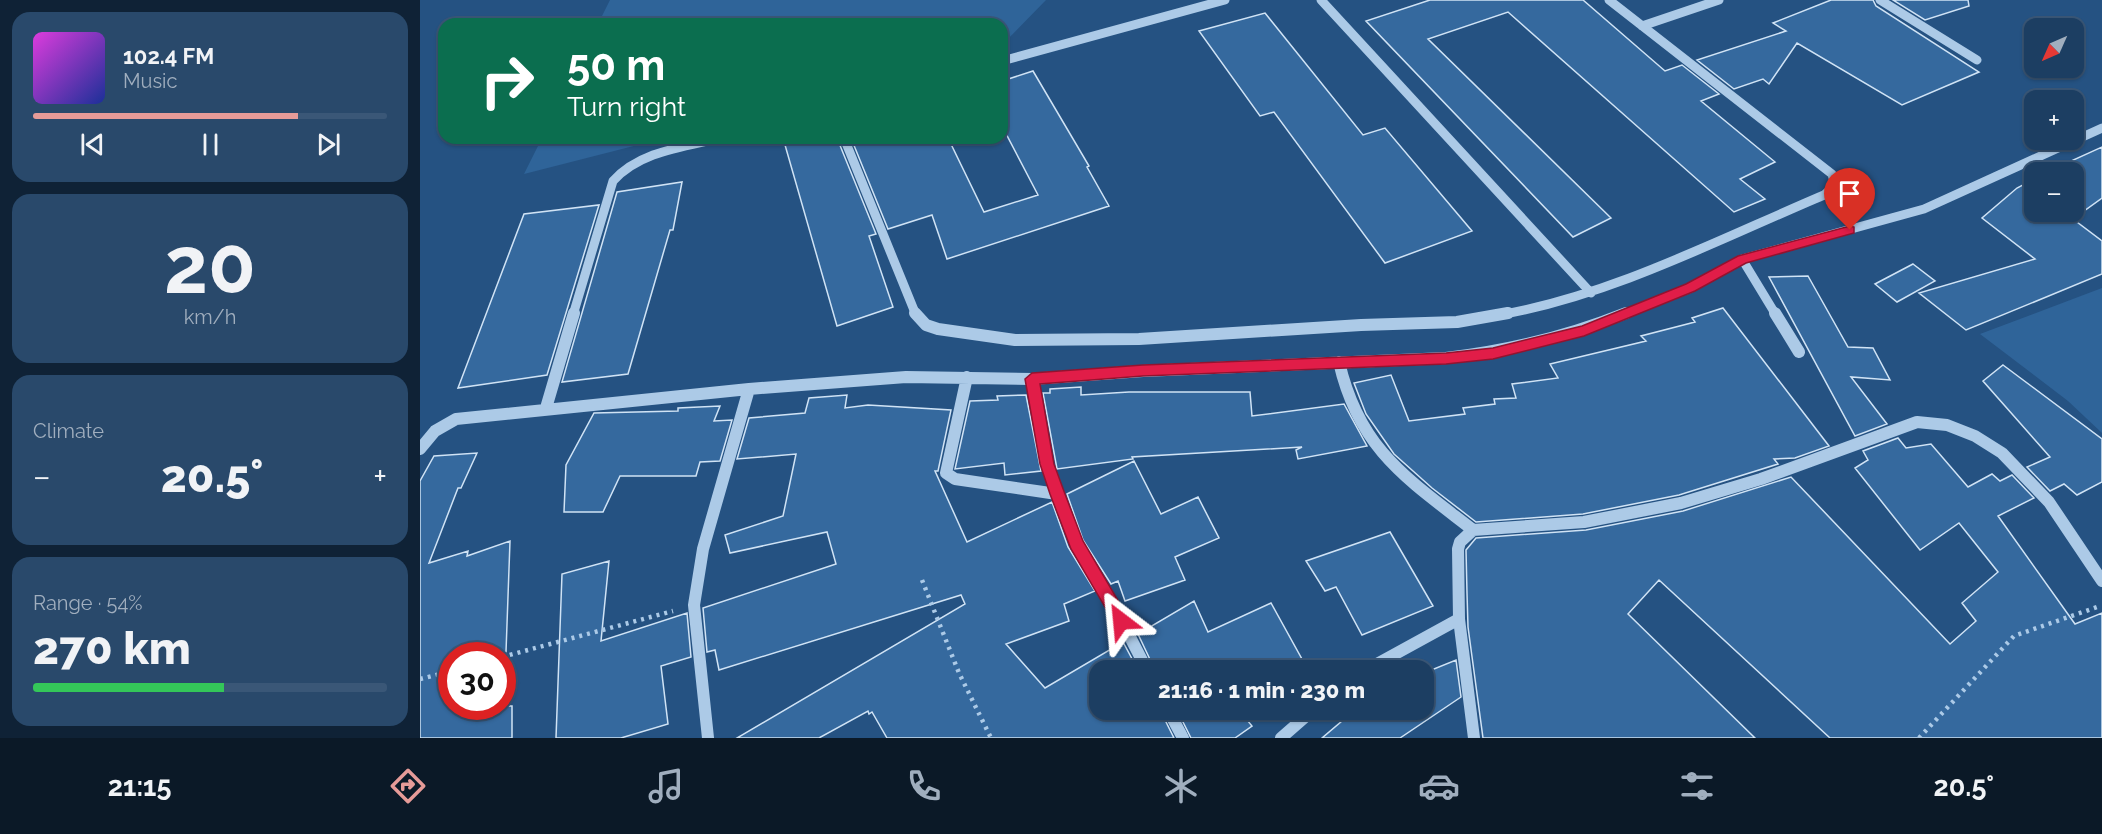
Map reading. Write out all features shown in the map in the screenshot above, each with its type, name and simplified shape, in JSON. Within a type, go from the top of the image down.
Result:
[{"type":"street","points":[[1008,59],[1225,0]]},
{"type":"street","points":[[1321,0],[1591,293]]},
{"type":"street","points":[[846,144],[915,314],[926,325],[1015,340],[1085,340],[1457,322],[1540,308],[1591,293],[1824,195],[1835,185],[1832,174],[1609,0]]},
{"type":"street","points":[[1642,26],[1719,0]]},
{"type":"street","points":[[1880,0],[1977,60]]},
{"type":"street","points":[[420,449],[428,436],[438,427],[456,419],[749,389],[906,377],[1032,379],[1446,358],[1493,353],[1607,322],[1691,288],[1742,259],[1924,208],[2102,128]]},
{"type":"street","points":[[546,408],[613,180],[627,166],[645,158],[698,144]]},
{"type":"street","points":[[1742,259],[1799,352]]},
{"type":"street","points":[[1339,362],[1349,401],[1361,425],[1378,448],[1473,530]]},
{"type":"street","points":[[967,377],[946,473],[955,479],[1057,494]]},
{"type":"street","points":[[1032,379],[1047,464],[1057,494],[1077,544],[1113,604],[1142,660]]},
{"type":"street","points":[[708,738],[694,605],[703,549],[749,389]]},
{"type":"street","points":[[1474,738],[1459,619],[1458,549],[1460,542],[1473,530],[1600,520],[1648,510],[1744,484],[1917,422],[1931,421],[1965,429],[1991,446],[2012,464],[2073,530],[2102,581]]},
{"type":"street","points":[[1384,660],[1459,619]]},
{"type":"street","points":[[1173,720],[1183,738]]},
{"type":"street","points":[[1281,738],[1302,720]]},
{"type":"path","points":[[922,580],[959,673],[992,738]]},
{"type":"path","points":[[516,653],[694,605]]},
{"type":"path","points":[[1919,738],[2014,636],[2102,605]]},
{"type":"path","points":[[420,679],[438,674]]},
{"type":"shaded area","points":[[610,0],[1046,0],[1008,39],[1008,18],[601,18]]},
{"type":"shaded area","points":[[539,144],[642,144],[524,174]]},
{"type":"shaded area","points":[[2102,288],[2102,433],[2068,401],[1980,334]]},
{"type":"building","points":[[1430,0],[1583,0],[1665,71],[1682,65],[1719,94],[1701,101],[1775,162],[1740,179],[1765,199],[1734,212],[1508,12],[1428,39],[1611,218],[1573,237],[1366,21]]},
{"type":"building","points":[[1831,0],[1873,0],[1876,6],[1979,72],[1902,105],[1797,43],[1769,84],[1763,79],[1734,89],[1697,60],[1786,31],[1773,23]]},
{"type":"building","points":[[1893,0],[1968,0],[1969,6],[1925,20]]},
{"type":"building","points":[[1265,13],[1363,135],[1385,128],[1472,231],[1385,263],[1274,112],[1260,116],[1199,31]]},
{"type":"building","points":[[1033,71],[1089,166],[1087,167],[1109,206],[947,259],[932,215],[888,229],[853,144],[951,144],[984,212],[1038,195],[1008,138],[1008,79]]},
{"type":"building","points":[[785,144],[839,144],[876,234],[869,236],[893,307],[837,326]]},
{"type":"building","points":[[2102,147],[2102,198],[2084,211],[2084,162],[2069,162]]},
{"type":"building","points":[[682,182],[673,230],[670,230],[628,374],[562,382],[617,192]]},
{"type":"building","points":[[2024,184],[2024,222],[2077,222],[2102,241],[2102,274],[1966,330],[1919,293],[2035,259],[1982,218]]},
{"type":"building","points":[[599,205],[547,375],[458,388],[524,214]]},
{"type":"building","points":[[1913,264],[1935,281],[1897,302],[1875,284]]},
{"type":"building","points":[[1808,276],[1848,347],[1873,348],[1890,380],[1851,377],[1887,424],[1855,436],[1769,277]]},
{"type":"building","points":[[1723,308],[1829,446],[1795,458],[1774,459],[1778,464],[1679,495],[1583,514],[1476,522],[1432,488],[1394,454],[1366,414],[1354,383],[1391,375],[1409,421],[1465,414],[1463,408],[1495,404],[1494,399],[1516,398],[1512,384],[1558,378],[1550,364],[1646,341],[1641,336],[1695,322],[1692,318]]},
{"type":"building","points":[[2003,365],[2102,439],[2102,482],[2077,495],[2064,484],[2050,491],[2027,467],[2050,457],[1983,381]]},
{"type":"building","points":[[1081,387],[1081,395],[1129,392],[1250,392],[1252,416],[1344,404],[1367,446],[1298,459],[1296,450],[1302,447],[1132,457],[1133,459],[1057,469],[1043,393],[1050,393],[1050,389]]},
{"type":"building","points":[[847,395],[845,408],[868,405],[951,410],[938,471],[935,471],[967,542],[1052,502],[1068,547],[1095,591],[1064,604],[1069,621],[1006,644],[1045,688],[1089,662],[1089,720],[1165,720],[1174,738],[887,738],[872,712],[869,714],[868,711],[819,738],[737,738],[965,604],[961,595],[719,670],[715,650],[707,652],[703,608],[836,564],[827,532],[730,553],[725,535],[783,516],[796,454],[737,459],[749,418],[805,413],[809,398]]},
{"type":"building","points":[[1026,395],[1041,471],[1005,475],[1004,463],[955,469],[970,401],[998,400],[997,396]]},
{"type":"building","points":[[720,406],[714,421],[732,420],[720,461],[700,462],[696,476],[620,476],[603,512],[564,512],[566,465],[594,413],[678,411],[678,408]]},
{"type":"building","points":[[1898,438],[1906,448],[1931,444],[1968,487],[1992,474],[2000,481],[2012,475],[2034,498],[1998,516],[2075,624],[2102,613],[2102,738],[1830,738],[1659,580],[1628,614],[1755,738],[1483,738],[1468,627],[1466,550],[1476,538],[1586,530],[1683,511],[1791,477],[1950,644],[1976,621],[1962,603],[1998,572],[1959,523],[1920,550],[1855,468],[1868,460],[1863,451]]},
{"type":"building","points":[[477,453],[461,488],[458,488],[429,563],[468,551],[467,556],[510,541],[506,642],[438,642],[438,720],[512,720],[512,738],[420,738],[420,481],[434,456]]},
{"type":"building","points":[[1134,461],[1161,514],[1198,497],[1219,538],[1175,557],[1185,580],[1125,601],[1118,581],[1111,584],[1083,540],[1067,494]]},
{"type":"building","points":[[1390,532],[1433,606],[1362,635],[1336,587],[1325,591],[1306,561]]},
{"type":"building","points":[[609,561],[601,641],[687,613],[691,657],[661,666],[668,724],[621,738],[556,738],[562,574]]},
{"type":"building","points":[[1194,601],[1208,632],[1271,603],[1302,660],[1150,660],[1138,634]]},
{"type":"building","points":[[1123,642],[1133,660],[1092,660]]},
{"type":"building","points":[[1456,660],[1461,697],[1434,715],[1434,669]]},
{"type":"building","points":[[1182,720],[1247,720],[1252,726],[1235,738],[1191,738]]},
{"type":"building","points":[[1343,720],[1427,720],[1400,738],[1322,738]]},
{"type":"route","points":[[1121,621],[1077,544],[1057,494],[1047,464],[1032,379],[1143,371],[1446,358],[1493,353],[1584,330],[1691,288],[1726,266],[1742,259],[1850,230]]}]
